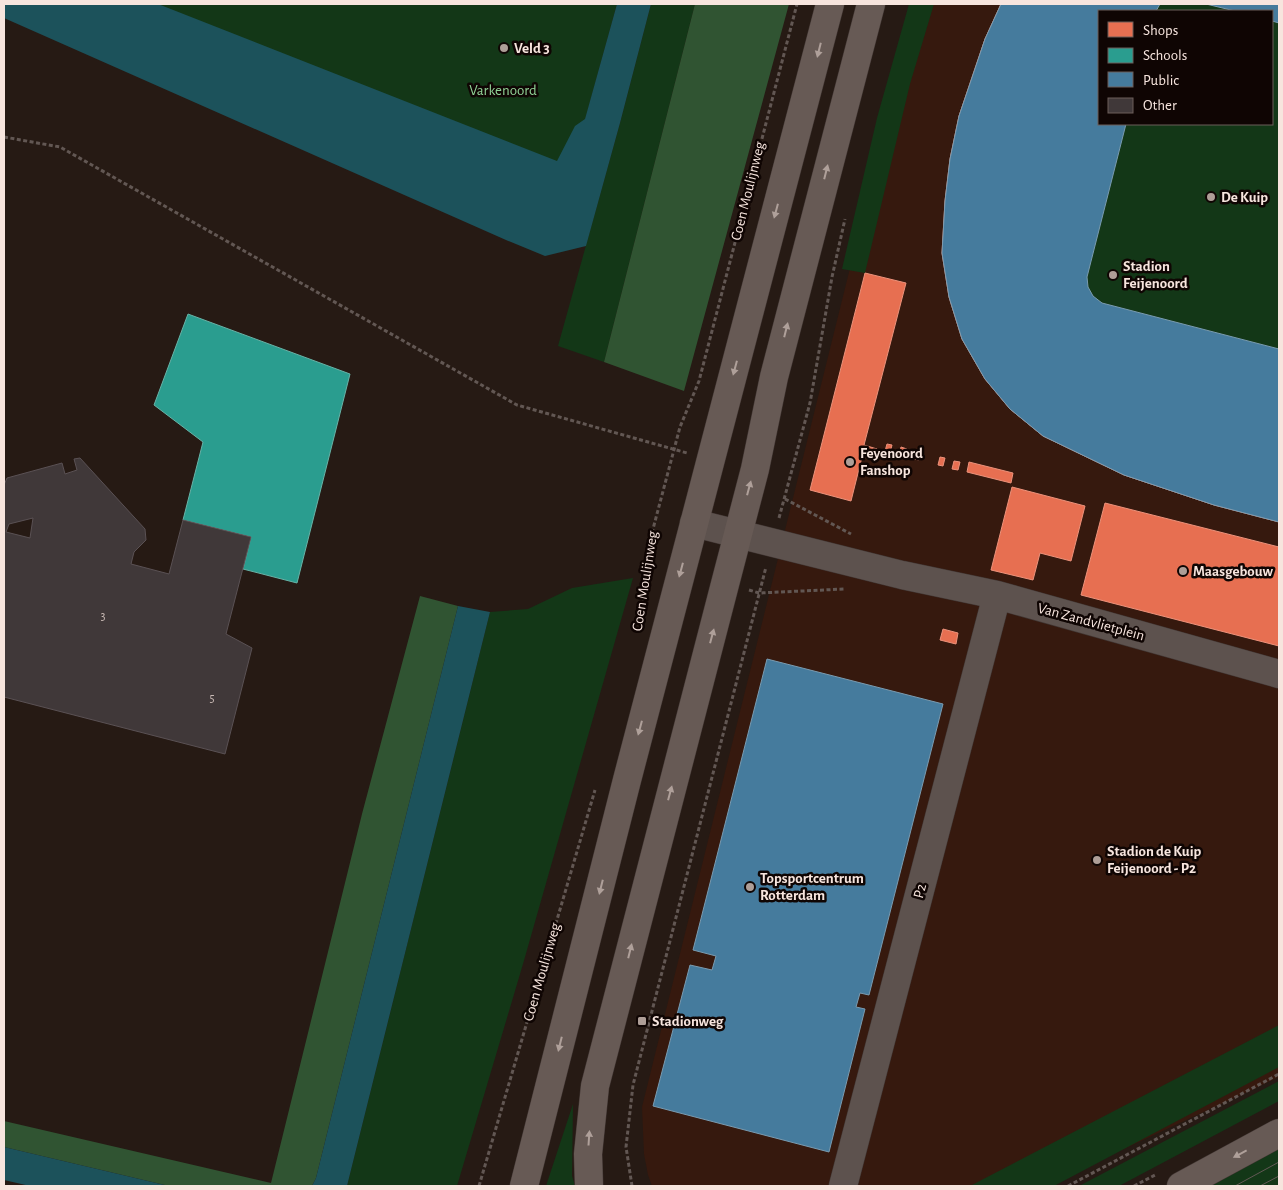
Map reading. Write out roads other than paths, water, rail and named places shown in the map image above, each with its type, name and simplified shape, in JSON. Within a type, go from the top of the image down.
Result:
[{"type":"main road","name":"Coen Moulijnweg","points":[[524,1186],[627,780],[830,4]]},
{"type":"main road","points":[[589,1186],[588,1154],[595,1086],[755,469],[774,377],[871,4]]},
{"type":"main road","points":[[1181,1186],[1279,1133]]},
{"type":"street","name":"Van Zandvlietplein","points":[[694,523],[902,575],[997,596],[1279,674]]},
{"type":"street","name":"P2","points":[[843,1186],[997,596]]},
{"type":"water","points":[[4,4],[158,4],[557,161],[575,126],[585,119],[617,4],[651,4],[586,246],[545,256],[4,18]]},
{"type":"water","points":[[458,606],[490,612],[347,1186],[312,1186],[316,1178]]},
{"type":"water","points":[[4,1147],[169,1186],[30,1186],[4,1180]]},
{"type":"tram line","points":[[1235,1186],[1279,1162]]},
{"type":"tram line","points":[[1260,1186],[1279,1176]]},
{"type":"place","name":"Veld 3","points":[[504,48]]},
{"type":"place","name":"De Kuip","points":[[1211,197]]},
{"type":"place","name":"Stadion Feijenoord","points":[[1113,275]]},
{"type":"place","name":"Feyenoord Fanshop","points":[[850,462]]},
{"type":"place","name":"Maasgebouw","points":[[1183,571]]},
{"type":"place","name":"Stadion de Kuip Feijenoord - P2","points":[[1097,860]]},
{"type":"place","name":"Topsportcentrum Rotterdam","points":[[750,887]]},
{"type":"place","name":"Stadionweg","points":[[642,1021]]},
{"type":"park label","name":"Varkenoord","points":[[503,90]]}]
